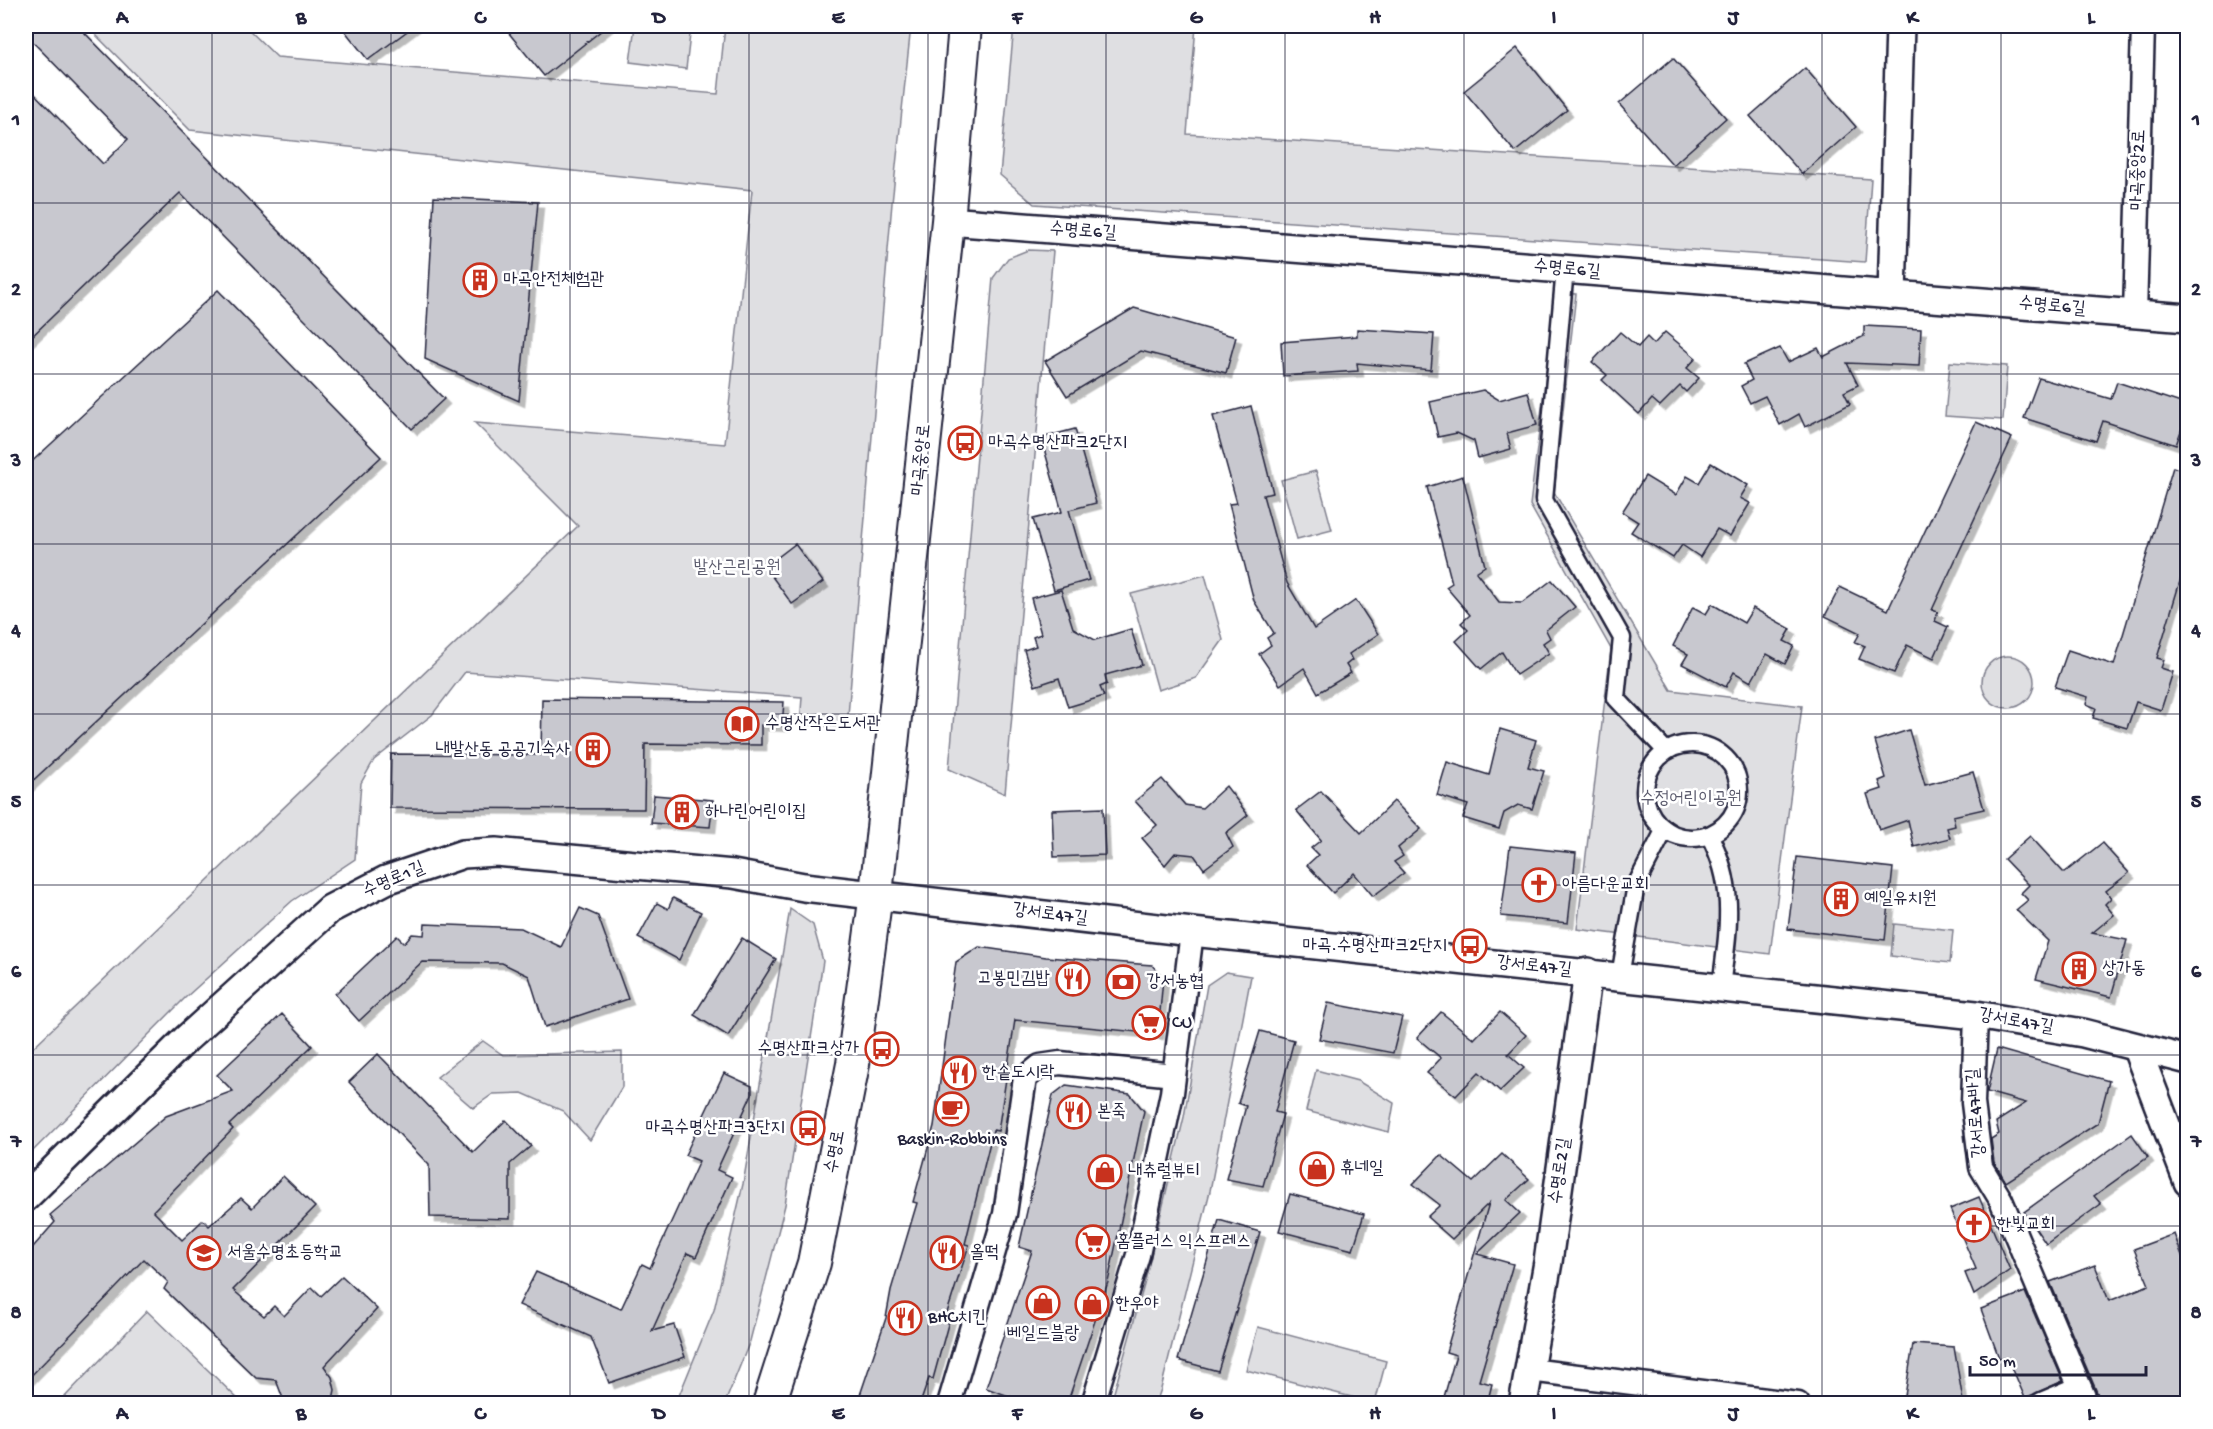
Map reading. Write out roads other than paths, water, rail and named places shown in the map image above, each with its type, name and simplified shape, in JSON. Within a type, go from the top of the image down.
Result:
[{"type":"main road","name":"마곡중앙로","points":[[876,894],[948,221],[965,26]]},
{"type":"main road","name":"수명로","points":[[769,1404],[814,1263],[854,1064],[876,894]]},
{"type":"street","points":[[1892,295],[1900,26]]},
{"type":"street","name":"마곡중앙2로","points":[[2135,314],[2143,26]]},
{"type":"street","name":"수명로6길","points":[[948,221],[2187,318]]},
{"type":"street","points":[[1565,269],[1544,500],[1623,638],[1616,698],[1666,751]]},
{"type":"street","points":[[1695,744],[1711,747],[1724,756],[1734,768],[1739,783],[1739,800],[1733,815],[1723,827],[1709,835],[1686,837],[1665,829],[1654,819],[1647,805],[1645,790],[1647,775],[1654,762],[1666,751],[1680,745],[1695,744]]},
{"type":"street","points":[[1620,976],[1636,885],[1665,829]]},
{"type":"street","points":[[1709,835],[1719,854],[1729,898],[1721,987]]},
{"type":"street","name":"수명로1길","points":[[26,1197],[185,1040],[330,909],[386,880],[463,854],[496,852],[733,874],[804,887],[876,894]]},
{"type":"street","name":"강서로47길","points":[[876,894],[1192,932],[1588,972],[1976,1015],[2083,1034],[2187,1060]]},
{"type":"street","points":[[1092,1404],[1138,1255],[1174,1075],[1192,932]]},
{"type":"street","name":"수명로2길","points":[[1523,1404],[1548,1262],[1588,972]]},
{"type":"street","name":"강서로47바길","points":[[1976,1015],[1973,1103],[1981,1167],[2001,1200],[2084,1396]]},
{"type":"street","points":[[2137,1049],[2187,1182]]},
{"type":"street","points":[[949,1404],[1005,1214],[1025,1078],[1040,1066],[1060,1063],[1174,1075]]},
{"type":"street","points":[[1530,1370],[1798,1404]]},
{"type":"street","points":[[2042,1404],[2084,1396]]},
{"type":"place","name":"마곡안전체험관","points":[[480,280]]},
{"type":"place","name":"마곡수명산파크2단지","points":[[965,443]]},
{"type":"place","name":"수명산작은도서관","points":[[742,724]]},
{"type":"place","name":"내발산동 공공기숙사","points":[[593,750]]},
{"type":"place","name":"하나린어린이집","points":[[682,812]]},
{"type":"place","name":"아름다운교회","points":[[1539,885]]},
{"type":"place","name":"예일유치원","points":[[1841,899]]},
{"type":"place","name":"마곡.수명산파크2단지","points":[[1470,946]]},
{"type":"place","name":"상가동","points":[[2079,969]]},
{"type":"place","name":"고봉민김밥","points":[[1073,979]]},
{"type":"place","name":"강서농협","points":[[1123,982]]},
{"type":"place","name":"CU","points":[[1149,1023]]},
{"type":"place","name":"수명산파크상가","points":[[882,1049]]},
{"type":"place","name":"한솥도시락","points":[[959,1073]]},
{"type":"place","name":"Baskin-Robbins","points":[[952,1109]]},
{"type":"place","name":"본죽","points":[[1074,1112]]},
{"type":"place","name":"마곡수명산파크3단지","points":[[808,1128]]},
{"type":"place","name":"휴네일","points":[[1317,1169]]},
{"type":"place","name":"내츄럴뷰티","points":[[1105,1172]]},
{"type":"place","name":"한빛교회","points":[[1974,1225]]},
{"type":"place","name":"홈플러스 익스프레스","points":[[1093,1242]]},
{"type":"place","name":"서울수명초등학교","points":[[204,1253]]},
{"type":"place","name":"올떡","points":[[947,1253]]},
{"type":"place","name":"베일드블랑","points":[[1043,1303]]},
{"type":"place","name":"한우야","points":[[1092,1304]]},
{"type":"place","name":"BHC치킨","points":[[905,1318]]},
{"type":"park label","name":"발산근린공원","points":[[737,568]]},
{"type":"park label","name":"수정어린이공원","points":[[1691,799]]}]
